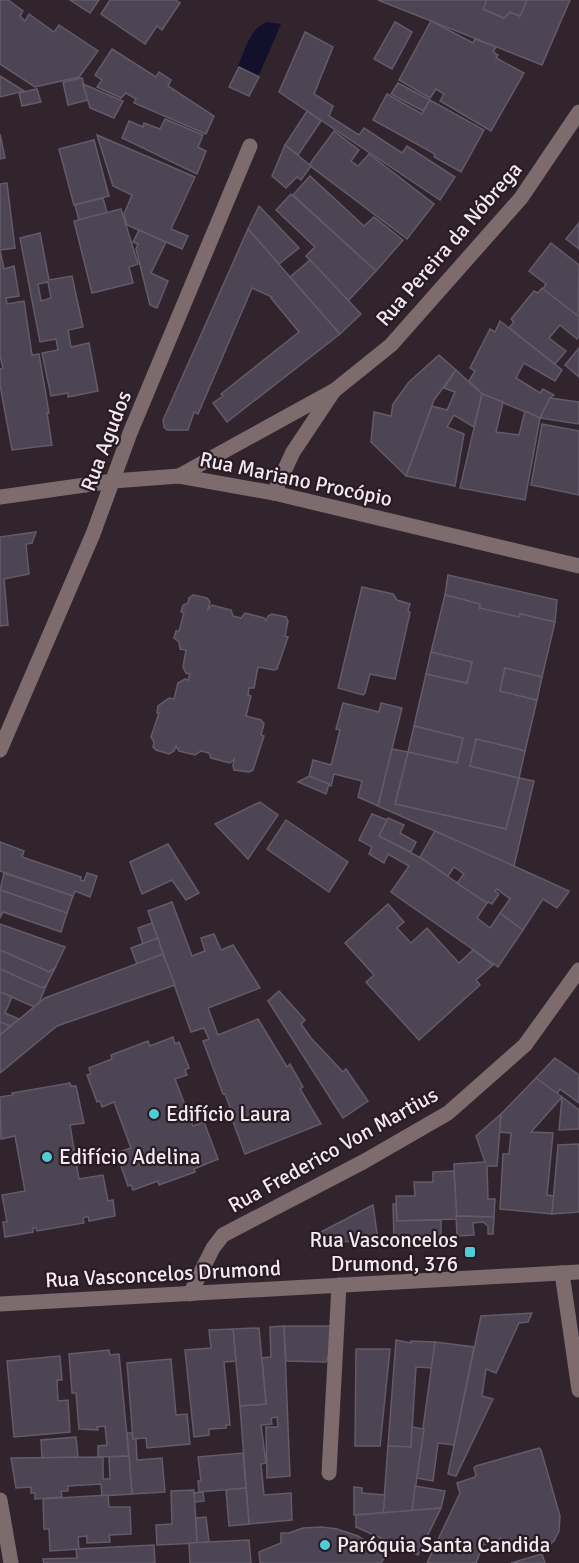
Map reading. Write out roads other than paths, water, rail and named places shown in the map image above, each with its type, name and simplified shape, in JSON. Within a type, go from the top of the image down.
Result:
[{"type":"street","name":"Rua Pereira da Nóbrega","points":[[179,476],[335,390],[391,345],[521,198],[579,111]]},
{"type":"street","name":"Rua Agudos","points":[[0,750],[93,534],[130,433],[250,146]]},
{"type":"street","name":"Rua Pereira da Nóbrega","points":[[274,493],[293,452],[335,390]]},
{"type":"street","name":"Rua Mariano Procópio","points":[[0,497],[113,481],[179,476],[274,493],[579,566]]},
{"type":"street","name":"Rua Frederico Von Martius","points":[[190,1294],[213,1248],[223,1236],[363,1162],[448,1113],[525,1045],[579,970]]},
{"type":"street","name":"Rua Vasconcelos Drumond","points":[[0,1304],[579,1272]]},
{"type":"street","points":[[562,1273],[579,1390]]},
{"type":"street","points":[[329,1473],[339,1286]]},
{"type":"street","points":[[0,1500],[11,1563]]},
{"type":"place","name":"Edifício Laura","points":[[154,1114]]},
{"type":"place","name":"Edifício Adelina","points":[[47,1157]]},
{"type":"place","name":"Rua Vasconcelos Drumond, 376","points":[[470,1252]]},
{"type":"place","name":"Paróquia Santa Candida","points":[[325,1545]]}]
